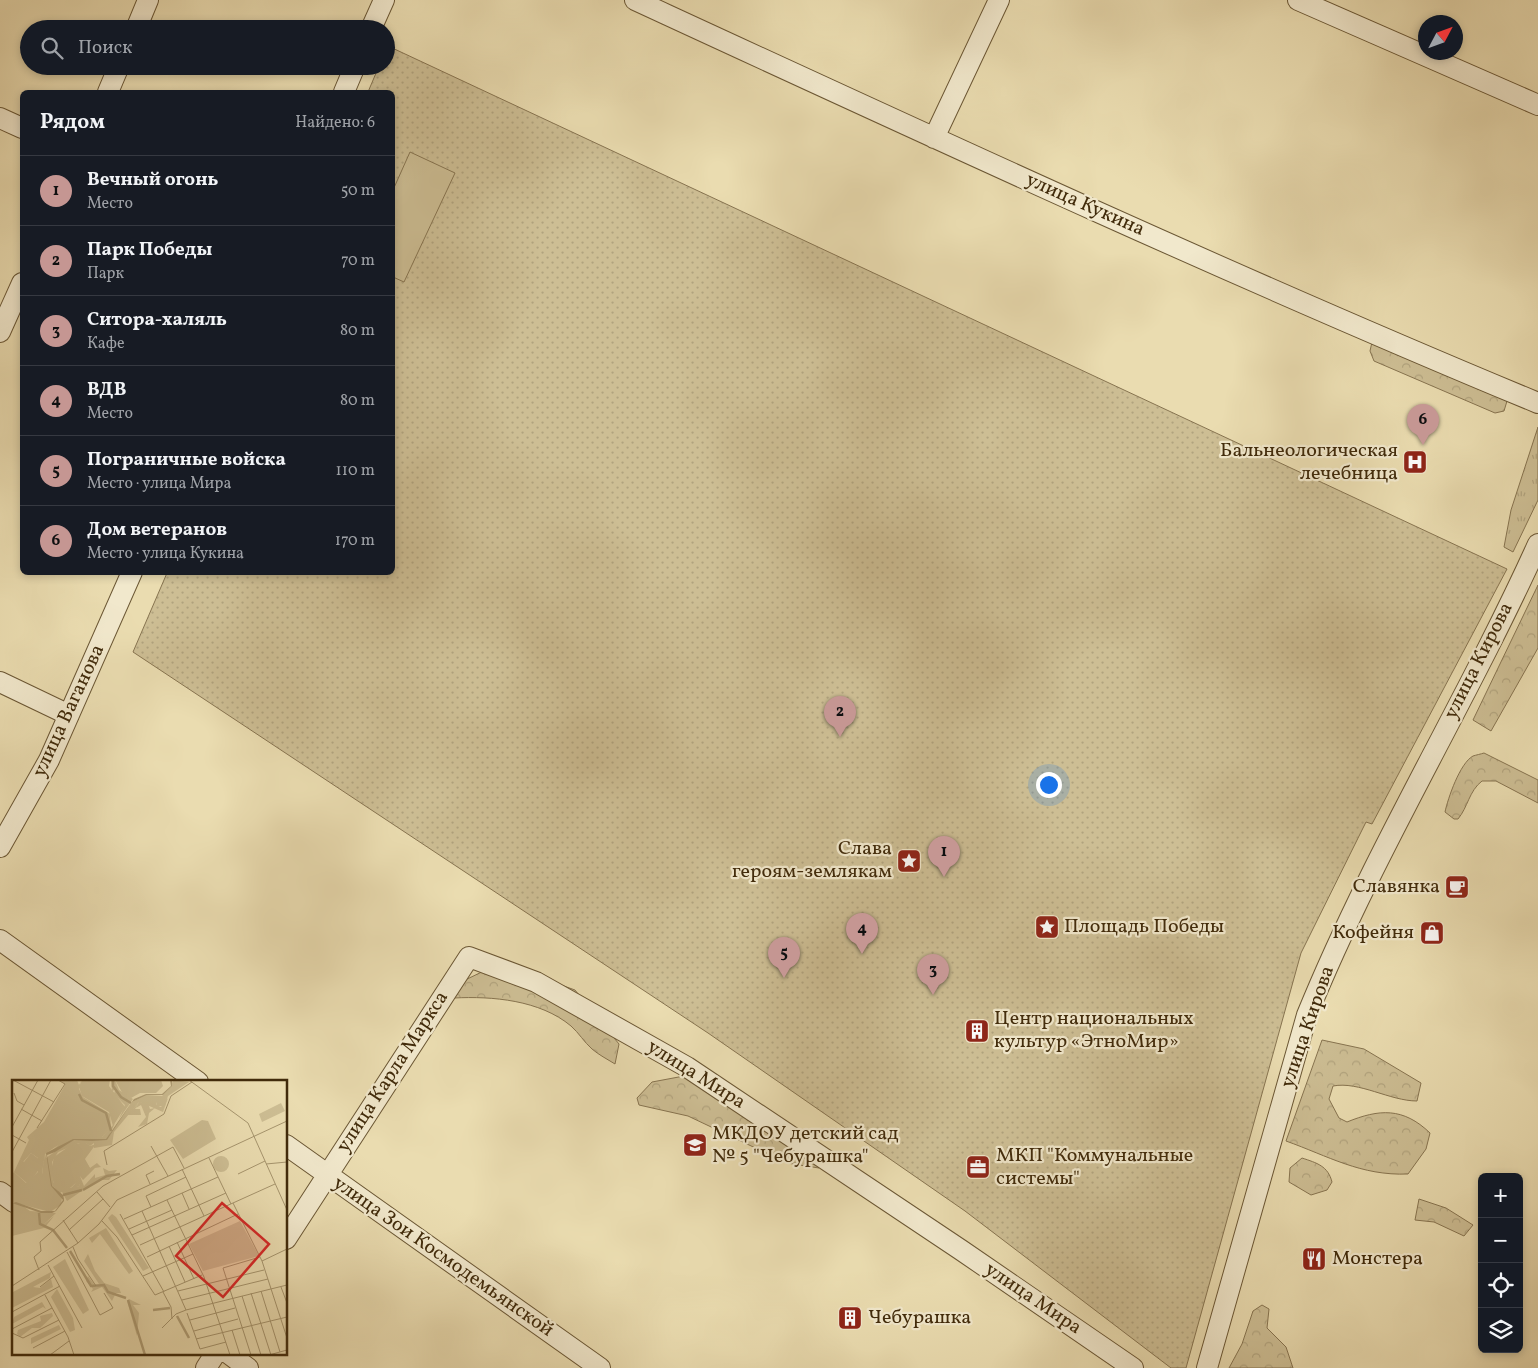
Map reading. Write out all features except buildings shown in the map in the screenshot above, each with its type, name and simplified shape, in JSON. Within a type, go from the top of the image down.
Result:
[{"type":"street","points":[[140,20],[148,0]]},
{"type":"street","points":[[375,20],[384,0]]},
{"type":"street","name":"улица Кукина","points":[[636,0],[934,138],[1538,403]]},
{"type":"street","points":[[934,138],[1000,0]]},
{"type":"street","points":[[1298,0],[1538,105]]},
{"type":"street","points":[[109,90],[115,75]]},
{"type":"street","points":[[345,90],[351,75]]},
{"type":"street","points":[[0,118],[20,127]]},
{"type":"street","points":[[0,332],[20,287]]},
{"type":"street","name":"улица Кирова","points":[[1207,1368],[1307,1014],[1328,965],[1405,806],[1538,544]]},
{"type":"street","name":"улица Ваганова","points":[[0,847],[49,760],[131,575]]},
{"type":"street","points":[[0,682],[69,715]]},
{"type":"street","points":[[0,940],[195,1080]]},
{"type":"street","name":"улица Карла Маркса","points":[[288,1236],[326,1174],[469,957]]},
{"type":"street","name":"улица Мира","points":[[469,957],[536,982],[687,1067],[961,1250],[1133,1368]]},
{"type":"street","name":"улица Зои Космодемьянской","points":[[288,1146],[600,1368]]},
{"type":"street","points":[[0,1192],[12,1201]]},
{"type":"street","points":[[206,1368],[214,1356]]},
{"type":"street","points":[[232,1356],[248,1368]]},
{"type":"green space","points":[[395,49],[1507,569],[1372,824],[1366,822],[1301,953],[1186,1368],[1171,1368],[965,1211],[708,1033],[133,652],[166,575],[395,575],[395,90],[369,90],[375,75],[395,75]]},
{"type":"green space","points":[[410,152],[455,173],[404,282],[395,278],[395,186]]},
{"type":"green space","points":[[1372,342],[1501,393],[1507,401],[1504,411],[1495,413],[1374,361],[1370,351]]},
{"type":"green space","points":[[1538,427],[1538,500],[1513,552],[1504,547],[1511,510]]},
{"type":"green space","points":[[1538,585],[1538,648],[1491,731],[1473,720]]},
{"type":"green space","points":[[1484,753],[1538,780],[1538,803],[1496,781],[1482,781],[1474,789],[1458,819],[1454,819],[1445,812],[1459,773],[1473,756]]},
{"type":"green space","points":[[490,968],[536,976],[575,990],[619,1044],[615,1064],[592,1049],[571,1026],[545,1010],[515,1001],[500,999],[454,998],[461,982]]},
{"type":"green space","points":[[1322,1040],[1364,1049],[1421,1083],[1417,1101],[1396,1098],[1343,1085],[1333,1086],[1329,1099],[1339,1118],[1347,1122],[1370,1115],[1390,1113],[1410,1118],[1430,1133],[1426,1149],[1408,1174],[1375,1172],[1345,1164],[1286,1141]]},
{"type":"green space","points":[[684,1076],[818,1148],[819,1168],[787,1163],[688,1116],[639,1105],[637,1098],[652,1082]]},
{"type":"green space","points":[[1302,1158],[1317,1164],[1328,1172],[1332,1182],[1327,1190],[1311,1195],[1289,1182],[1290,1168]]},
{"type":"green space","points":[[1419,1199],[1446,1208],[1473,1225],[1464,1236],[1434,1222],[1415,1220]]},
{"type":"green space","points":[[1262,1305],[1269,1309],[1267,1328],[1286,1347],[1293,1368],[1229,1368],[1242,1344],[1253,1311]]},
{"type":"place","name":"Дом ветеранов","points":[[1423,445]]},
{"type":"place","name":"Бальнеологическая лечебница","points":[[1415,462]]},
{"type":"place","name":"Парк Победы","points":[[840,737]]},
{"type":"place","name":"Слава героям-землякам","points":[[909,861]]},
{"type":"place","name":"Вечный огонь","points":[[944,877]]},
{"type":"place","name":"Славянка","points":[[1457,887]]},
{"type":"place","name":"Площадь Победы","points":[[1047,927]]},
{"type":"place","name":"Кофейня","points":[[1432,933]]},
{"type":"place","name":"ВДВ","points":[[862,954]]},
{"type":"place","name":"Пограничные войска","points":[[784,978]]},
{"type":"place","name":"Ситора-халяль","points":[[933,995]]},
{"type":"place","name":"Центр национальных культур «ЭтноМир»","points":[[977,1031]]},
{"type":"place","name":"МКДОУ детский сад № 5 \"Чебурашка\"","points":[[695,1145]]},
{"type":"place","name":"МКП \"Коммунальные системы\"","points":[[978,1167]]},
{"type":"place","name":"Монстера","points":[[1314,1259]]},
{"type":"place","name":"Чебурашка","points":[[850,1318]]}]
